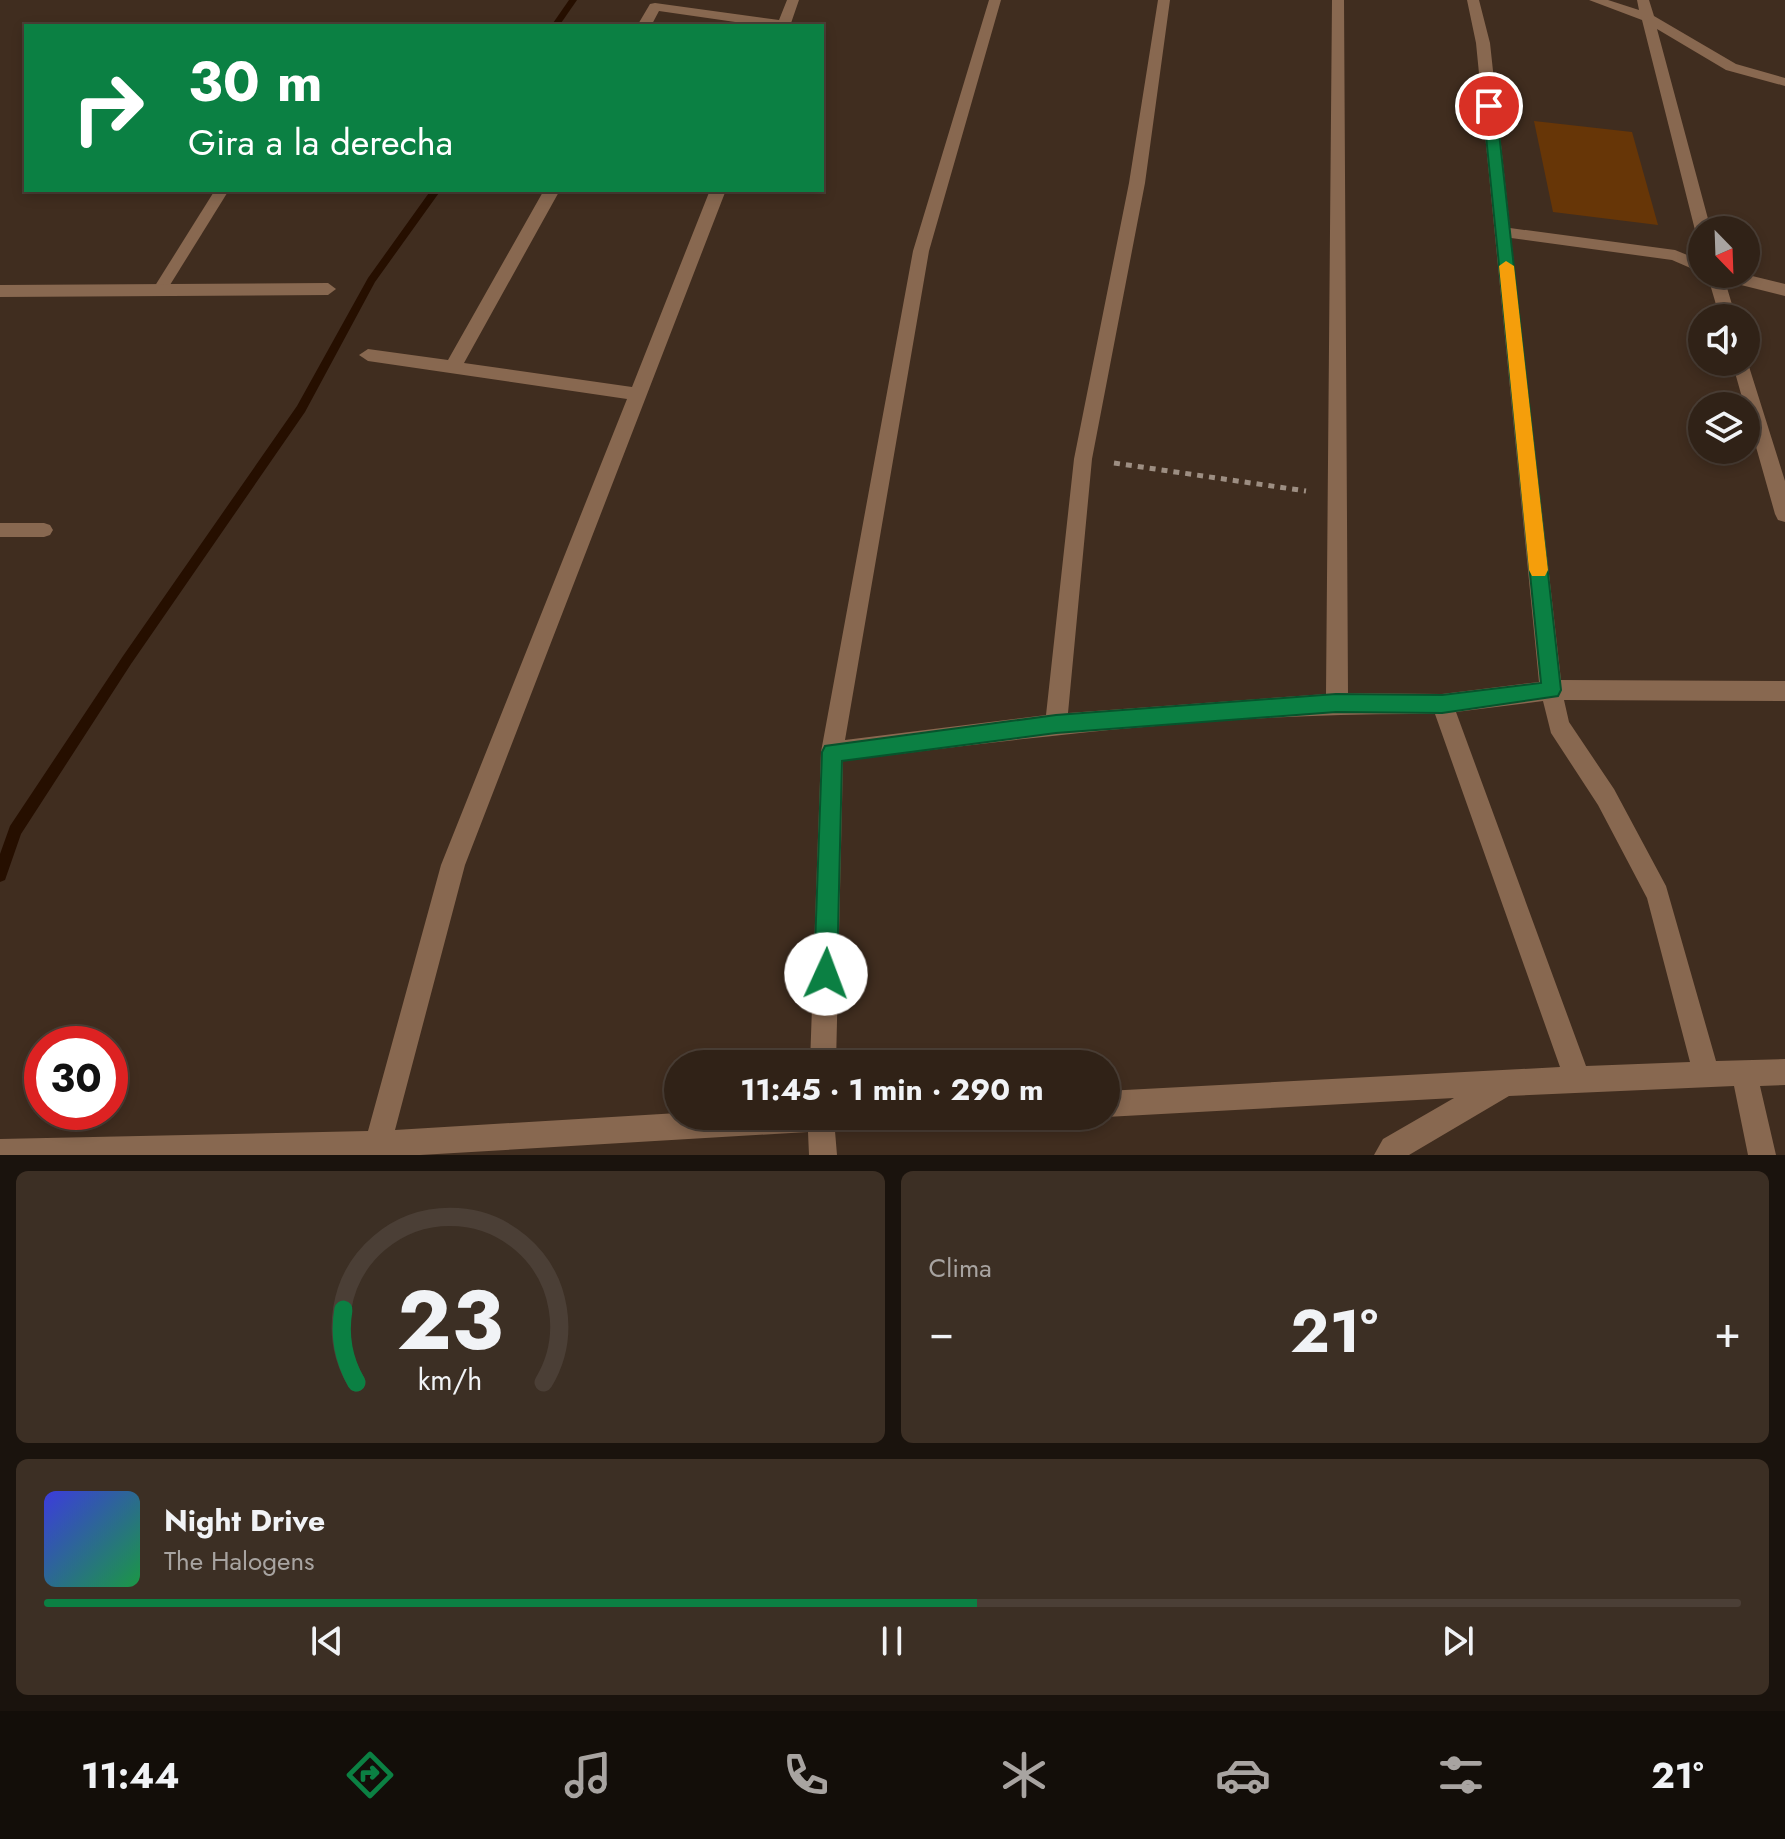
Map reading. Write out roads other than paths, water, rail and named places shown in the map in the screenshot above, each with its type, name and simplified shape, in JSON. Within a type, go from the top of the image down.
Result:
[{"type":"street","points":[[783,24],[793,0]]},
{"type":"street","points":[[823,1050],[832,752],[921,251],[995,0]]},
{"type":"street","points":[[1056,724],[1083,459],[1137,183],[1164,0]]},
{"type":"street","points":[[1336,703],[1339,671],[1338,0]]},
{"type":"street","points":[[1473,0],[1483,43],[1551,690],[1559,726],[1606,797],[1658,894],[1671,932],[1706,1073]]},
{"type":"street","points":[[1595,0],[1646,17],[1731,67],[1785,82]]},
{"type":"street","points":[[1643,0],[1699,216]]},
{"type":"street","points":[[645,24],[655,7],[776,24]]},
{"type":"street","points":[[453,367],[551,192]]},
{"type":"street","points":[[378,1144],[453,865],[717,192]]},
{"type":"street","points":[[1503,232],[1675,255],[1688,261]]},
{"type":"street","points":[[1760,284],[1785,290]]},
{"type":"street","points":[[0,291],[328,289]]},
{"type":"street","points":[[368,355],[636,394]]},
{"type":"street","points":[[1745,376],[1785,514]]},
{"type":"street","points":[[832,752],[1056,724],[1336,703],[1442,704],[1551,690],[1785,691]]},
{"type":"street","points":[[1442,704],[1577,1077]]},
{"type":"street","points":[[1120,1103],[1502,1085],[1577,1077],[1785,1072]]},
{"type":"street","points":[[1744,1073],[1762,1155]]},
{"type":"street","points":[[1388,1155],[1393,1149],[1502,1085]]},
{"type":"street","points":[[0,1153],[378,1144],[664,1127]]},
{"type":"street","points":[[822,1130],[823,1155]]},
{"type":"lane","points":[[160,289],[221,192]]},
{"type":"lane","points":[[0,530],[44,530]]},
{"type":"waterway","points":[[556,24],[573,0]]},
{"type":"waterway","points":[[0,875],[15,831],[127,660],[301,409],[371,280],[435,192]]}]
